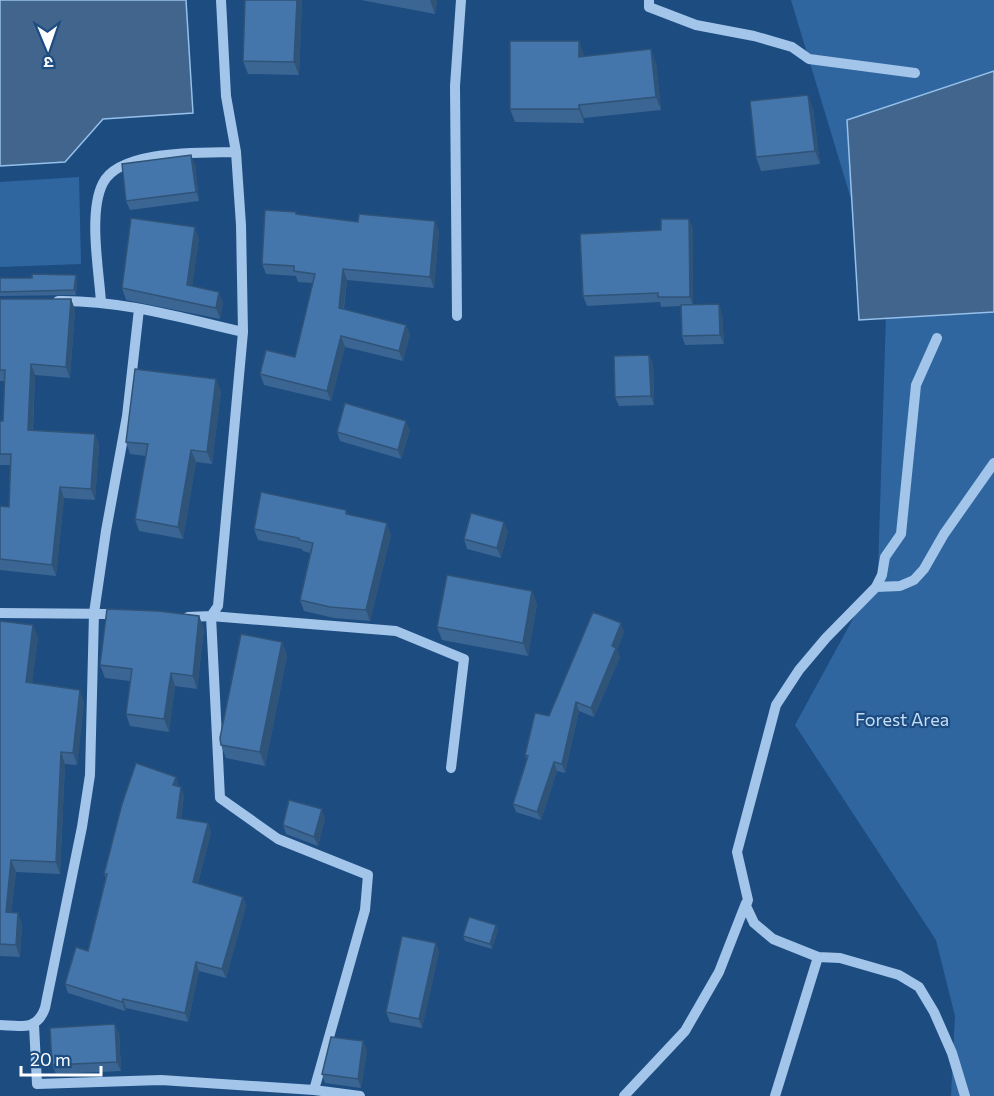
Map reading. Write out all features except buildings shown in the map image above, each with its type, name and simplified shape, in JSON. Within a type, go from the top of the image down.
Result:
[{"type":"street","points":[[221,0],[226,96],[236,152],[241,225],[243,332],[218,606],[211,616],[219,798],[278,839],[368,875],[365,910],[314,1090]]},
{"type":"street","points":[[457,316],[455,86],[460,0]]},
{"type":"street","points":[[650,0],[649,7],[696,25],[754,36],[792,47],[809,59],[915,73]]},
{"type":"street","points":[[101,302],[96,236],[97,207],[102,184],[110,175],[120,166],[147,158],[236,152]]},
{"type":"street","points":[[44,302],[101,302],[243,332]]},
{"type":"street","points":[[0,1025],[34,1025],[41,1019],[82,827],[90,776],[94,613],[127,416],[139,309]]},
{"type":"street","points":[[937,338],[916,385],[901,534],[885,557],[882,575],[876,587],[826,638],[799,670],[776,705],[737,852],[748,900],[746,906],[754,923],[773,939],[818,957],[840,958],[899,975],[919,987],[934,1012],[952,1053],[965,1096]]},
{"type":"street","points":[[876,587],[900,586],[914,580],[924,569],[944,534],[994,463]]},
{"type":"street","points":[[0,613],[127,614]]},
{"type":"street","points":[[171,616],[211,616],[396,631],[464,659],[451,768]]},
{"type":"street","points":[[624,1096],[685,1031],[719,972],[748,900]]},
{"type":"street","points":[[775,1096],[818,957]]},
{"type":"street","points":[[34,1025],[38,1096]]},
{"type":"street","points":[[37,1084],[161,1080],[314,1090],[360,1096]]},
{"type":"green space","name":"Forest Area","points":[[791,0],[994,0],[994,1096],[951,1096],[955,1016],[936,940],[795,725],[878,573],[886,315]]},
{"type":"green space","points":[[79,177],[81,264],[0,267],[0,182]]},
{"type":"shaded area","points":[[0,0],[186,0],[193,113],[103,119],[65,162],[0,166]]},
{"type":"shaded area","points":[[994,71],[994,312],[859,320],[847,120]]}]
